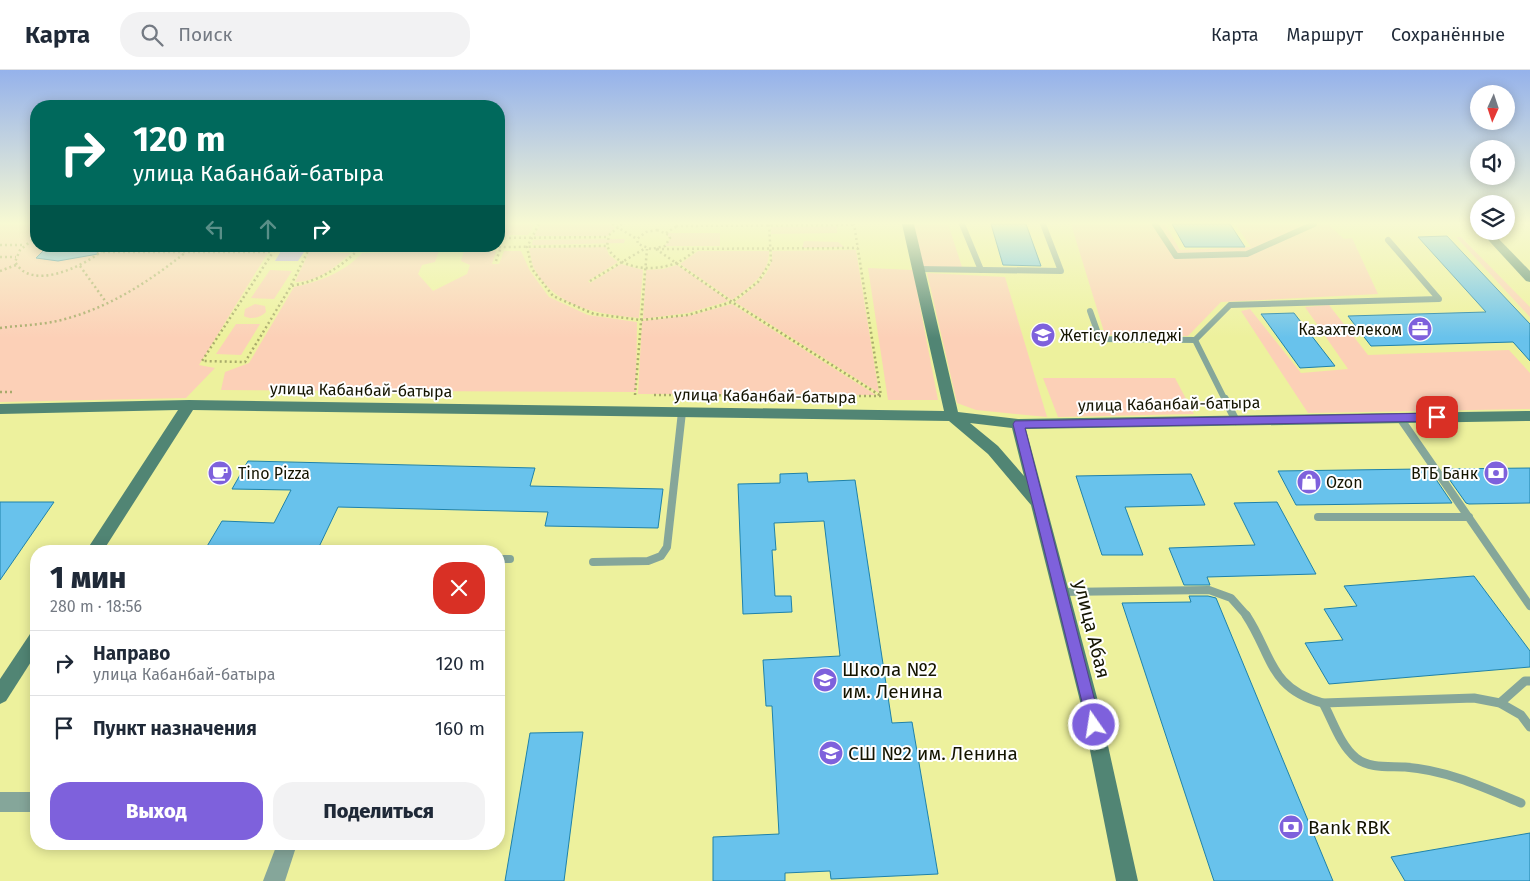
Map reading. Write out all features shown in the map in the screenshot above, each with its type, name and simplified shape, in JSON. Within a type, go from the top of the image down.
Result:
[{"type":"main road","points":[[916,262],[952,416]]},
{"type":"main road","points":[[1514,262],[1530,278]]},
{"type":"main road","points":[[98,545],[189,405]]},
{"type":"main road","name":"улица Кабанбай-батыра","points":[[0,409],[189,405],[682,412],[952,416],[1018,424],[1530,416]]},
{"type":"main road","name":"улица Абая","points":[[952,416],[993,450],[1039,506]]},
{"type":"main road","name":"улица Абая","points":[[1018,424],[1090,705],[1127,881]]},
{"type":"main road","points":[[0,695],[30,648]]},
{"type":"street","points":[[0,802],[30,802]]},
{"type":"street","points":[[274,881],[285,850]]},
{"type":"lane","points":[[978,262],[981,270]]},
{"type":"lane","points":[[918,269],[1061,271],[1057,262]]},
{"type":"lane","points":[[1090,311],[1100,339],[1194,340],[1230,305],[1439,299],[1407,262]]},
{"type":"lane","points":[[1194,340],[1236,420]]},
{"type":"lane","points":[[593,562],[648,561],[661,556],[667,547],[682,412]]},
{"type":"lane","points":[[1400,418],[1530,606]]},
{"type":"lane","points":[[1318,517],[1469,517]]},
{"type":"lane","points":[[505,559],[510,559]]},
{"type":"lane","points":[[1061,592],[1206,590],[1219,592],[1232,599],[1245,615],[1278,678],[1302,698],[1323,703],[1474,698],[1500,703],[1521,715],[1530,728]]},
{"type":"lane","points":[[1500,703],[1525,681],[1530,681]]},
{"type":"lane","points":[[1323,703],[1350,752],[1358,760],[1370,766],[1438,771],[1465,778],[1521,803]]},
{"type":"path","points":[[15,262],[18,269],[28,273],[41,274],[58,273],[87,262]]},
{"type":"path","points":[[0,328],[47,323],[88,311],[163,272],[175,262]]},
{"type":"path","points":[[267,262],[202,361],[245,362],[291,286],[302,262]]},
{"type":"path","points":[[291,286],[324,276],[346,262]]},
{"type":"path","points":[[530,262],[532,269],[553,296],[594,314],[641,320],[688,315],[732,302],[758,282],[770,262]]},
{"type":"path","points":[[590,281],[621,262],[645,269],[667,267],[681,262]]},
{"type":"path","points":[[625,395],[635,395],[645,262]]},
{"type":"path","points":[[675,262],[732,302],[881,396]]},
{"type":"path","points":[[860,262],[881,396]]},
{"type":"path","points":[[0,271],[16,266]]},
{"type":"path","points":[[80,266],[106,302]]},
{"type":"path","points":[[0,392],[20,392]]},
{"type":"path","points":[[645,395],[881,396]]},
{"type":"shaded area","points":[[0,262],[262,262],[199,365],[215,368],[186,398],[0,402]]},
{"type":"shaded area","points":[[304,262],[341,262],[319,277],[295,282]]},
{"type":"shaded area","points":[[353,262],[435,262],[422,265],[418,274],[433,291],[467,274],[470,265],[463,262],[493,262],[492,264],[499,264],[500,262],[526,262],[530,271],[549,297],[588,315],[637,322],[636,392],[221,390],[225,372],[249,363],[294,287],[331,275]]},
{"type":"shaded area","points":[[532,262],[618,262],[588,281],[590,283],[621,264],[643,270],[639,318],[595,311],[567,301],[544,283]]},
{"type":"shaded area","points":[[683,262],[767,262],[766,267],[757,279],[732,300],[680,264]]},
{"type":"shaded area","points":[[771,262],[858,262],[879,393],[735,302],[761,280]]},
{"type":"shaded area","points":[[921,262],[960,262],[962,267],[922,267]]},
{"type":"shaded area","points":[[1083,262],[1363,262],[1378,294],[1221,302],[1188,336],[1105,335]]},
{"type":"shaded area","points":[[1479,262],[1485,262],[1530,307],[1530,317]]},
{"type":"shaded area","points":[[677,265],[729,301],[688,313],[643,319],[646,270],[663,269]]},
{"type":"shaded area","points":[[868,268],[913,270],[938,400],[888,400]]},
{"type":"shaded area","points":[[270,270],[292,271],[274,299],[251,298]]},
{"type":"shaded area","points":[[927,273],[1005,277],[1047,417],[976,410],[957,403]]},
{"type":"shaded area","points":[[255,304],[265,306],[266,312],[255,318],[244,316],[245,309]]},
{"type":"shaded area","points":[[732,304],[876,395],[638,394],[642,321],[692,315]]},
{"type":"shaded area","points":[[1329,305],[1368,355],[1509,350],[1530,373],[1530,409],[1308,413],[1241,311],[1250,309],[1301,373],[1348,369],[1305,307]]},
{"type":"shaded area","points":[[236,324],[260,324],[241,355],[216,354]]},
{"type":"shaded area","points":[[1043,378],[1175,378],[1194,414],[1058,417]]},
{"type":"building","points":[[1002,262],[1040,262],[1041,266],[1003,265]]},
{"type":"building","points":[[1441,262],[1471,262],[1530,324],[1530,361],[1513,342],[1371,346],[1348,316],[1486,312]]},
{"type":"building","points":[[1294,313],[1335,366],[1300,368],[1261,314]]},
{"type":"building","points":[[248,461],[535,468],[530,486],[663,489],[658,528],[545,526],[548,512],[338,507],[320,545],[208,545],[222,521],[274,523],[291,490],[232,489]]},
{"type":"building","points":[[1530,468],[1530,503],[1469,504],[1466,503],[1442,469]]},
{"type":"building","points":[[1429,469],[1452,503],[1296,505],[1278,471]]},
{"type":"building","name":"Школа №2 им. Ленина","points":[[807,473],[808,482],[855,480],[892,723],[912,722],[938,874],[831,879],[830,871],[785,873],[785,881],[713,881],[713,837],[779,834],[772,706],[766,706],[763,660],[840,656],[824,521],[774,523],[776,550],[772,550],[775,596],[791,596],[792,612],[743,614],[738,484],[780,483],[780,474]]},
{"type":"building","points":[[1191,474],[1205,505],[1125,507],[1143,555],[1102,555],[1076,476]]},
{"type":"building","points":[[0,502],[54,502],[0,580]]},
{"type":"building","points":[[1277,502],[1316,574],[1207,577],[1210,585],[1184,585],[1169,548],[1255,545],[1234,503]]},
{"type":"building","points":[[1474,576],[1530,651],[1530,667],[1329,684],[1305,643],[1343,640],[1324,609],[1357,606],[1344,586]]},
{"type":"building","points":[[1189,596],[1216,598],[1333,881],[1214,881],[1122,603],[1191,602]]},
{"type":"building","points":[[583,732],[564,881],[505,881],[530,733]]},
{"type":"building","points":[[1530,833],[1530,881],[1405,881],[1391,857]]},
{"type":"place","name":"Казахтелеком","points":[[1420,329]]},
{"type":"place","name":"Жетісу колледжі","points":[[1043,335]]},
{"type":"place","name":"Tino Pizza","points":[[220,473]]},
{"type":"place","name":"ВТБ Банк","points":[[1496,473]]},
{"type":"place","name":"Ozon","points":[[1309,482]]},
{"type":"place","name":"Школа №2 им. Ленина","points":[[825,680]]},
{"type":"place","name":"СШ №2 им. Ленина","points":[[831,753]]},
{"type":"place","name":"Bank RBK","points":[[1291,827]]},
{"type":"route","points":[[1094,725],[1018,424],[1437,417]]}]
